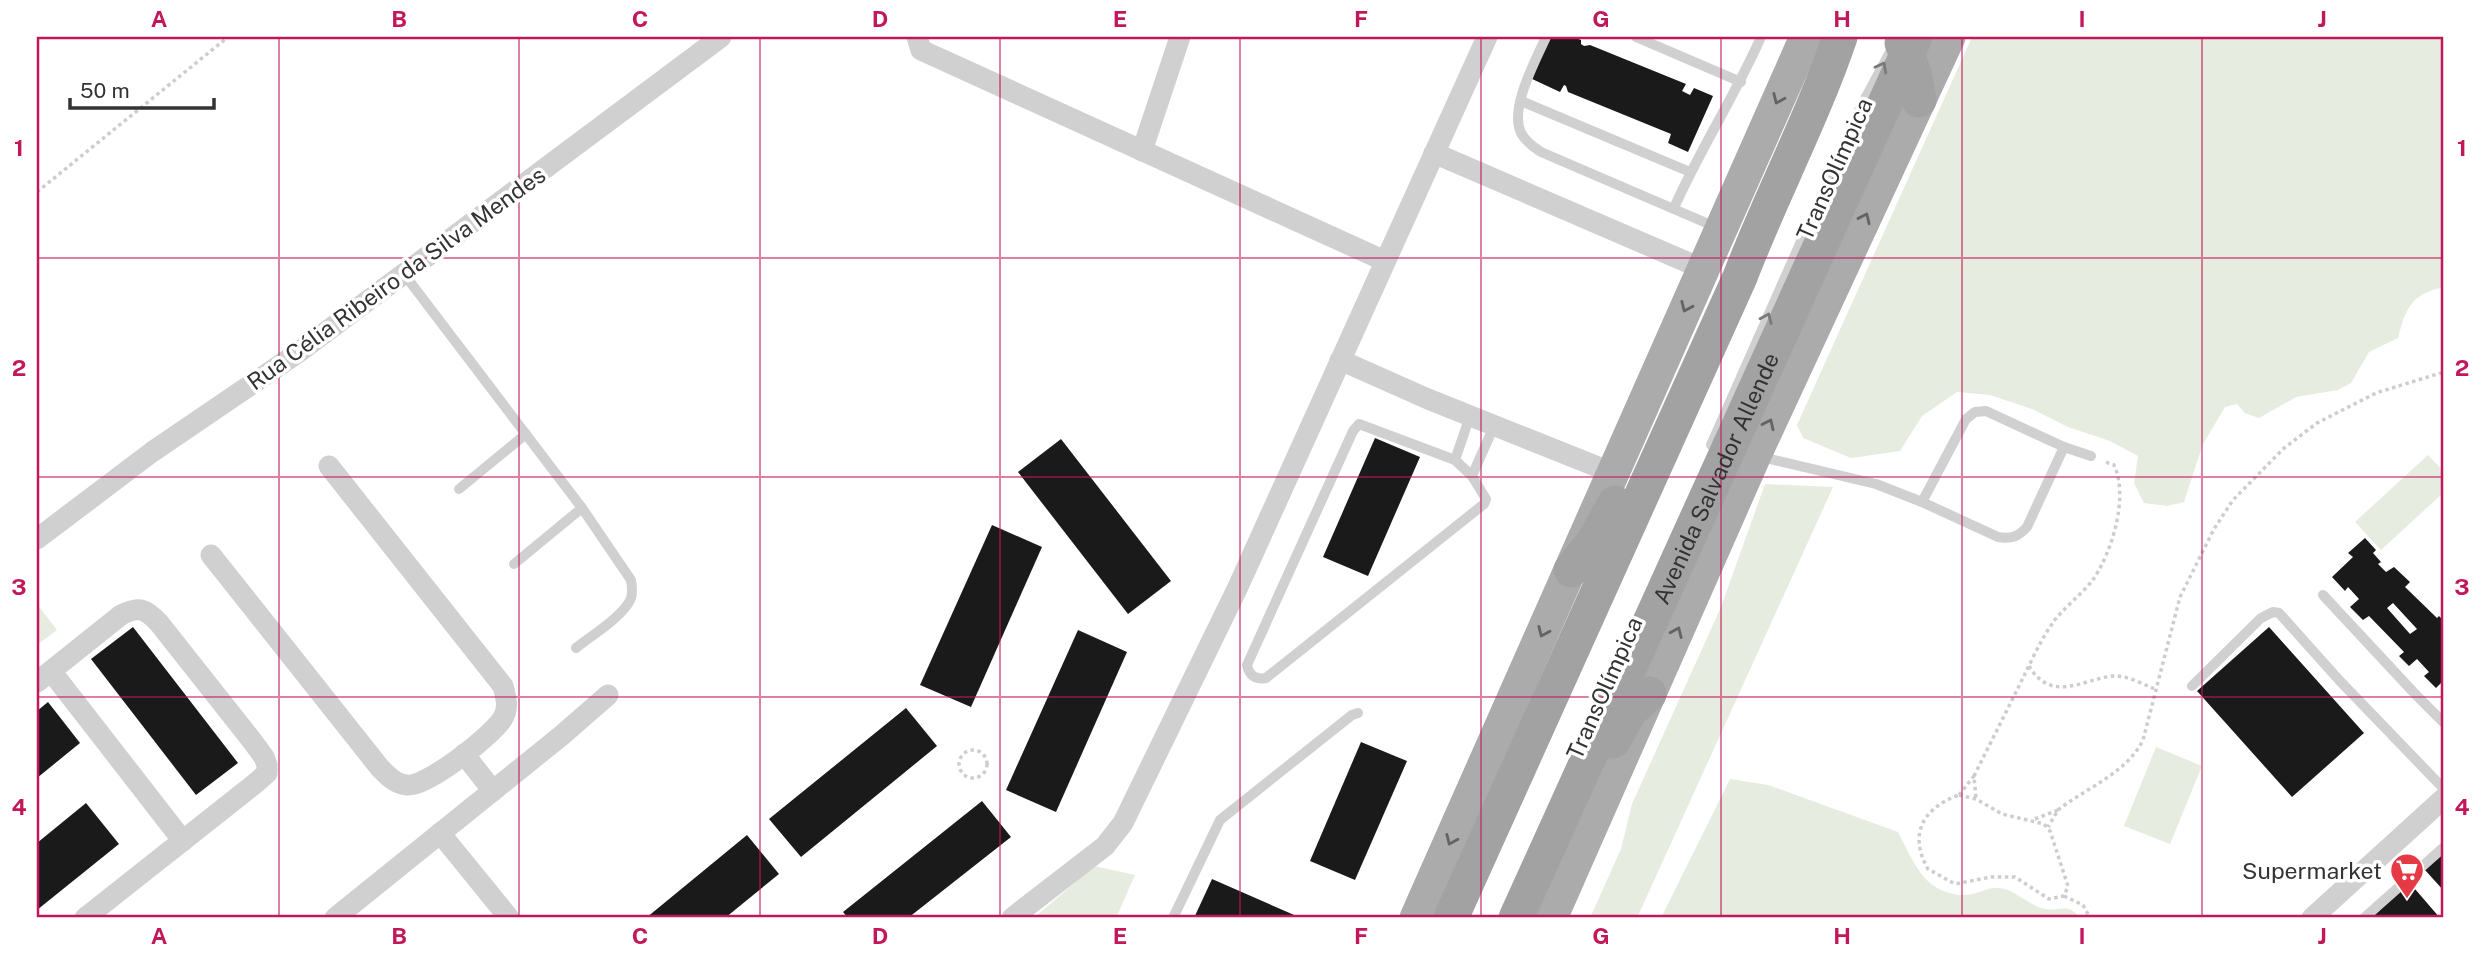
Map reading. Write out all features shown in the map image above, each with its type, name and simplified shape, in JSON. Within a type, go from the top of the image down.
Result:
[{"type":"highway","points":[[1451,918],[1745,280],[1761,224],[1840,37]]},
{"type":"highway","points":[[1905,41],[1919,100]]},
{"type":"highway","name":"Avenida Salvador Allende","points":[[1516,918],[1905,41]]},
{"type":"highway","points":[[1571,570],[1594,541],[1724,294],[1745,280]]},
{"type":"highway","points":[[1522,918],[1529,911],[1622,723],[1630,711],[1649,694]]},
{"type":"main road","points":[[1416,918],[1806,37]]},
{"type":"main road","name":"Avenida Salvador Allende","points":[[1551,918],[1755,455],[1949,37]]},
{"type":"street","name":"Rua Célia Ribeiro da Silva Mendes","points":[[37,539],[152,452],[299,352],[722,37]]},
{"type":"street","points":[[917,37],[921,50],[1385,261]]},
{"type":"street","points":[[1142,151],[1180,37]]},
{"type":"street","points":[[1013,918],[1105,846],[1123,823],[1237,589],[1486,37]]},
{"type":"street","points":[[1433,153],[1703,269]]},
{"type":"street","points":[[1340,360],[1494,426],[1614,473]]},
{"type":"street","points":[[211,555],[380,768],[393,780],[405,786],[418,785],[464,754],[502,721],[507,698],[503,686],[329,466]]},
{"type":"street","points":[[85,918],[183,841],[267,773],[264,757],[159,622],[149,612],[134,608],[121,615],[44,676],[183,841]]},
{"type":"street","points":[[335,918],[608,695]]},
{"type":"street","points":[[464,754],[493,791]]},
{"type":"street","points":[[2312,918],[2444,798]]},
{"type":"street","points":[[440,833],[509,918]]},
{"type":"lane","points":[[1546,37],[1521,101],[1518,122],[1529,144],[1541,152],[1721,230]]},
{"type":"lane","points":[[1636,37],[1741,82]]},
{"type":"lane","points":[[1674,208],[1690,172],[1741,82],[1762,37]]},
{"type":"lane","name":"TransOlímpica","points":[[1709,450],[1860,108],[1905,41]]},
{"type":"lane","points":[[1521,101],[1690,172]]},
{"type":"lane","points":[[404,274],[582,508],[627,573],[633,590],[631,598],[617,616],[576,648]]},
{"type":"lane","name":"TransOlímpica","points":[[1616,582],[1745,280]]},
{"type":"lane","points":[[1922,502],[1966,419],[1975,412],[1986,411],[1999,415],[2064,447],[2091,456]]},
{"type":"lane","points":[[1455,460],[1470,416]]},
{"type":"lane","points":[[1363,424],[1455,460],[1472,476],[1486,499],[1484,504],[1266,678],[1260,679],[1251,675],[1247,665],[1355,427],[1363,424]]},
{"type":"lane","points":[[1472,476],[1494,426]]},
{"type":"lane","points":[[459,489],[526,434]]},
{"type":"lane","points":[[1755,455],[1876,484],[1998,537],[2009,538],[2020,535],[2027,527],[2064,447]]},
{"type":"lane","points":[[514,564],[582,508]]},
{"type":"lane","points":[[2323,594],[2444,723]]},
{"type":"lane","points":[[2192,686],[2261,618],[2273,612],[2279,613],[2444,789]]},
{"type":"lane","points":[[1173,918],[1220,821],[1352,715],[1358,713]]},
{"type":"lane","points":[[2364,918],[2444,847]]},
{"type":"path","points":[[37,192],[228,37]]},
{"type":"path","points":[[2033,820],[2058,810],[2099,783],[2138,751],[2180,597],[2214,529],[2233,500],[2283,449],[2317,424],[2376,393],[2444,372]]},
{"type":"path","points":[[2090,918],[2083,905],[2064,897],[2049,899],[2015,877],[1992,877],[1955,884],[1928,869],[1920,845],[1921,826],[1929,812],[1959,795],[1974,776],[2053,622],[2093,579],[2106,552],[2115,527],[2120,499],[2120,477],[2114,465],[2091,456]]},
{"type":"path","points":[[2029,666],[2043,682],[2057,687],[2115,676],[2155,689]]},
{"type":"path","points":[[969,750],[983,754],[987,762],[985,772],[973,779],[964,776],[958,764],[961,756],[969,750]]},
{"type":"path","points":[[1974,776],[1976,799]]},
{"type":"path","points":[[1959,795],[1976,799],[2002,814],[2044,824],[2048,828],[2068,886],[2064,897]]},
{"type":"path","points":[[2048,828],[2058,810]]},
{"type":"shaded area","points":[[1972,37],[2444,37],[2444,287],[2417,298],[2407,311],[2398,338],[2369,352],[2351,383],[2338,390],[2296,397],[2259,418],[2245,413],[2237,404],[2225,407],[2203,444],[2184,502],[2167,506],[2144,503],[2134,483],[2138,456],[2110,441],[1990,395],[1957,392],[1922,416],[1900,451],[1851,458],[1803,438],[1797,425]]},
{"type":"shaded area","points":[[2428,455],[2444,472],[2444,492],[2381,550],[2355,522]]},
{"type":"shaded area","points":[[1765,484],[1833,487],[1637,918],[1590,918],[1621,849],[1632,804],[1721,607]]},
{"type":"shaded area","points":[[37,604],[57,630],[37,645]]},
{"type":"shaded area","points":[[2156,747],[2202,766],[2170,844],[2124,826]]},
{"type":"shaded area","points":[[1730,779],[1768,785],[1898,832],[1916,866],[1930,883],[1940,890],[1965,895],[1992,888],[2003,889],[2040,907],[2071,910],[2080,918],[1661,918]]},
{"type":"shaded area","points":[[1094,866],[1135,875],[1116,918],[1034,918]]},
{"type":"building","points":[[1550,37],[1574,37],[1581,40],[1584,46],[1590,45],[1686,84],[1682,91],[1690,95],[1694,88],[1713,96],[1688,152],[1668,143],[1671,134],[1568,92],[1564,85],[1560,92],[1530,78]]},
{"type":"building","points":[[1375,438],[1420,457],[1368,576],[1323,557]]},
{"type":"building","points":[[1061,439],[1171,581],[1128,614],[1018,472]]},
{"type":"building","points":[[992,525],[1042,547],[971,707],[920,685]]},
{"type":"building","points":[[2365,538],[2376,550],[2373,553],[2381,562],[2378,564],[2386,572],[2394,567],[2410,582],[2405,587],[2437,618],[2439,616],[2444,621],[2444,680],[2436,688],[2424,676],[2429,672],[2417,659],[2409,666],[2399,656],[2404,652],[2369,616],[2363,620],[2350,607],[2359,599],[2348,587],[2345,591],[2332,577],[2353,557],[2348,553]],"holes":[[[2393,603],[2417,629],[2410,634],[2387,608]]]},
{"type":"building","points":[[133,627],[238,763],[196,795],[91,659]]},
{"type":"building","points":[[2269,627],[2364,733],[2292,797],[2197,691]]},
{"type":"building","points":[[1078,630],[1127,652],[1056,812],[1006,790]]},
{"type":"building","points":[[48,702],[80,743],[37,778],[37,711]]},
{"type":"building","points":[[906,708],[937,746],[801,857],[769,819]]},
{"type":"building","points":[[1361,742],[1407,761],[1355,880],[1310,861]]},
{"type":"building","points":[[982,801],[1011,837],[908,918],[848,918],[843,912]]},
{"type":"building","points":[[86,803],[119,844],[37,910],[37,843]]},
{"type":"building","points":[[747,835],[779,874],[725,918],[646,918]]},
{"type":"building","name":"Supermarket","points":[[2444,851],[2444,891],[2425,870]]},
{"type":"building","points":[[1212,879],[1301,918],[1194,918]]},
{"type":"building","name":"Supermarket","points":[[2409,882],[2440,918],[2371,918]]},
{"type":"place","name":"Supermarket","points":[[2407,900]]}]
